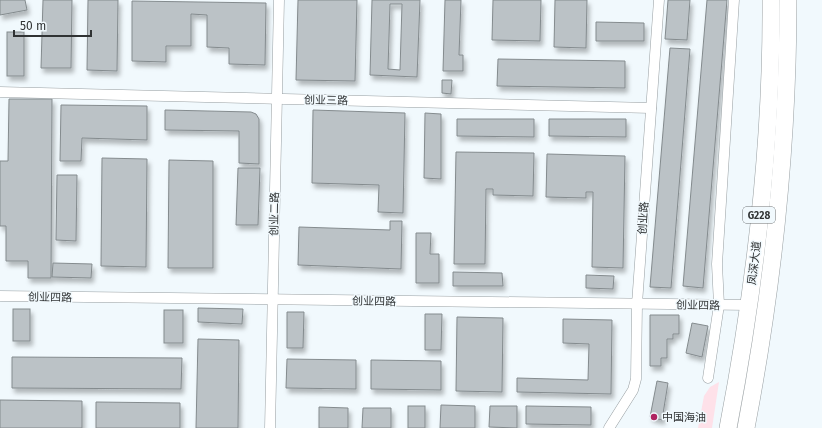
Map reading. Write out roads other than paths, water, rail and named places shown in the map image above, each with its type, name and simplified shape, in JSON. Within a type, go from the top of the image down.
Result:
[{"type":"highway","name":"凤深大道","points":[[728,428],[740,365],[757,240],[764,155],[771,0]]},
{"type":"highway","name":"凤深大道","points":[[746,428],[765,322],[779,203],[785,126],[788,0]]},
{"type":"street","name":"创业二路","points":[[270,428],[279,0]]},
{"type":"street","name":"创业路","points":[[609,428],[633,390],[636,379],[637,304],[659,0]]},
{"type":"street","points":[[708,378],[719,305],[717,264],[734,0]]},
{"type":"street","name":"创业三路","points":[[0,92],[651,108]]},
{"type":"street","name":"创业四路","points":[[0,296],[748,305]]},
{"type":"place","name":"中国海油","points":[[654,417]]}]
